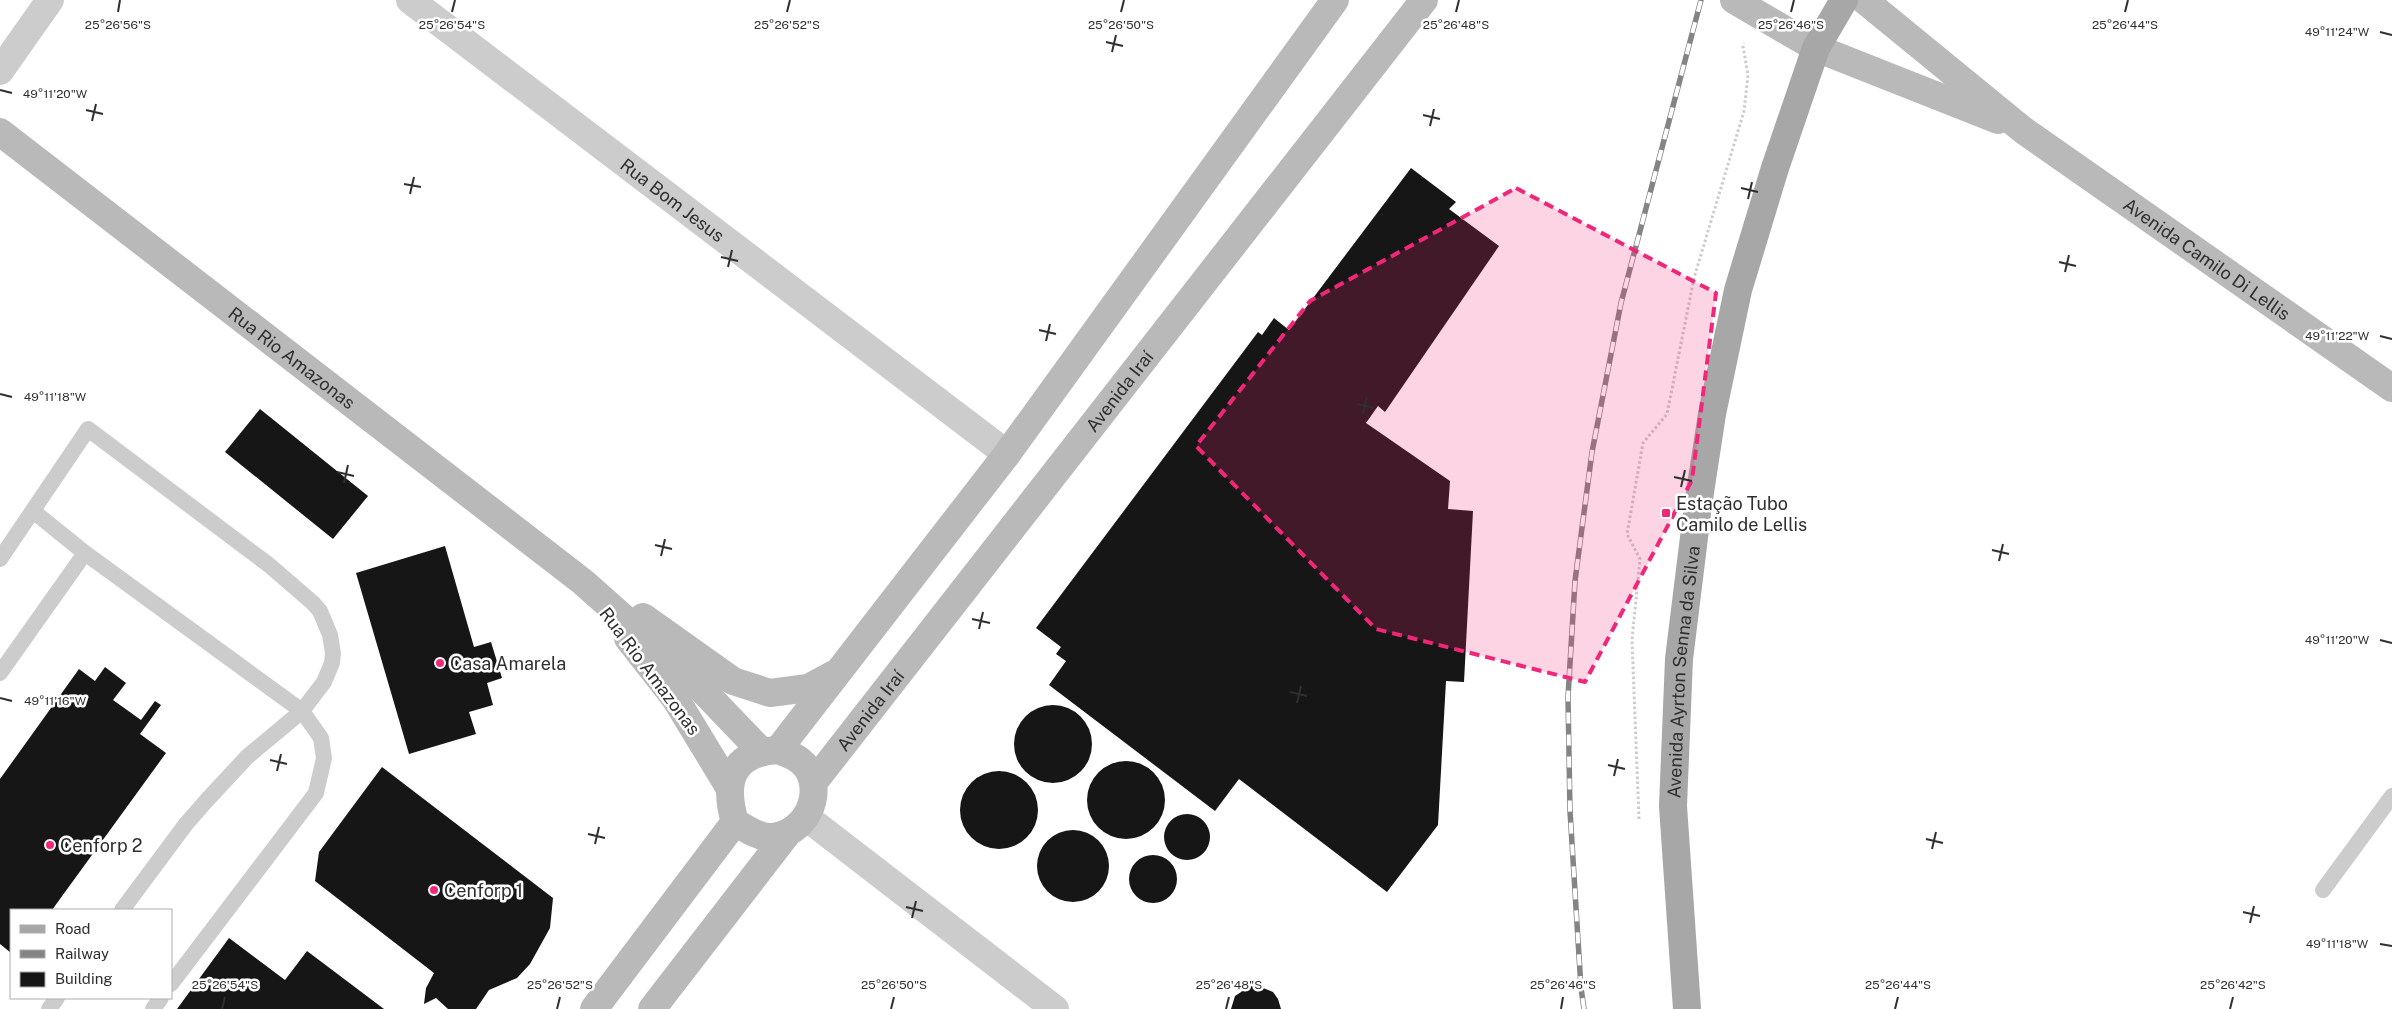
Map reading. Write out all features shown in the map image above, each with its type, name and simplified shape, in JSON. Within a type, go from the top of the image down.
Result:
[{"type":"main road","points":[[769,751],[840,670],[1007,454],[1335,0]]},
{"type":"main road","name":"Avenida Iraí","points":[[814,782],[1424,0]]},
{"type":"main road","name":"Avenida Camilo Di Lellis","points":[[1734,0],[1816,48],[2023,130]]},
{"type":"main road","name":"Avenida Ayrton Senna da Silva","points":[[1687,1009],[1673,806],[1680,659],[1698,505],[1712,414],[1738,290],[1775,168],[1816,48],[1844,0]]},
{"type":"main road","name":"Avenida Camilo Di Lellis","points":[[1864,0],[2023,130],[2392,388]]},
{"type":"main road","name":"Rua Rio Amazonas","points":[[0,132],[583,582],[691,678],[769,751]]},
{"type":"main road","points":[[583,582],[660,628],[733,681],[770,693],[808,688],[840,670]]},
{"type":"main road","name":"Rua Rio Amazonas","points":[[583,582],[675,698],[729,787]]},
{"type":"main road","points":[[652,1009],[796,826],[812,803],[814,782],[806,767],[794,756],[769,751],[746,758],[734,771],[729,787],[730,804],[735,822],[769,838],[796,826]]},
{"type":"main road","points":[[594,1009],[735,822]]},
{"type":"street","points":[[0,71],[50,0]]},
{"type":"street","name":"Rua Bom Jesus","points":[[410,0],[1007,454]]},
{"type":"street","points":[[796,826],[1055,1009]]},
{"type":"lane","points":[[0,559],[88,429],[269,565],[320,611],[330,635],[332,663],[324,682],[302,711],[247,757],[207,800],[186,824],[123,909]]},
{"type":"lane","points":[[33,511],[85,553],[302,711],[322,738],[324,758],[316,793],[172,983]]},
{"type":"lane","points":[[0,673],[85,553]]},
{"type":"lane","points":[[2322,890],[2392,796]]},
{"type":"highlighted area","points":[[1516,188],[1716,293],[1692,480],[1585,682],[1376,629],[1196,446],[1310,301]]},
{"type":"building","points":[[1411,168],[1456,202],[1449,209],[1499,246],[1385,412],[1378,406],[1366,423],[1450,481],[1448,509],[1473,511],[1464,682],[1446,681],[1438,825],[1387,892],[1239,779],[1215,811],[1049,685],[1066,661],[1056,654],[1061,647],[1036,628],[1258,332],[1262,335],[1274,318],[1289,330]]},
{"type":"building","points":[[260,409],[368,496],[333,539],[225,452]]},
{"type":"building","name":"Casa Amarela","points":[[445,546],[474,647],[491,642],[502,678],[487,683],[493,705],[469,712],[476,734],[409,754],[356,573]]},
{"type":"building","name":"Cenforp 2","points":[[105,667],[126,683],[113,700],[141,720],[155,701],[161,705],[140,734],[166,753],[53,909],[10,909],[10,952],[0,944],[0,779],[79,669],[95,681]]},
{"type":"building","points":[[1053,705],[1068,708],[1081,716],[1089,729],[1092,744],[1089,759],[1081,772],[1068,780],[1053,783],[1038,780],[1025,772],[1017,759],[1014,744],[1017,729],[1025,716],[1038,708]]},
{"type":"building","points":[[1126,761],[1141,764],[1153,773],[1162,785],[1165,800],[1162,815],[1153,827],[1141,836],[1126,839],[1111,836],[1099,827],[1090,815],[1087,800],[1090,785],[1099,773],[1111,764]]},
{"type":"building","name":"Cenforp 1","points":[[382,767],[553,898],[550,928],[530,964],[517,978],[489,990],[476,1009],[448,1009],[436,998],[424,1004],[426,988],[434,973],[315,881],[319,852]]},
{"type":"building","points":[[991,771],[1007,771],[1021,777],[1032,788],[1038,802],[1038,818],[1032,832],[1021,843],[1007,849],[991,849],[977,843],[966,832],[960,818],[960,802],[966,788],[977,777]]},
{"type":"building","points":[[1187,814],[1200,818],[1206,824],[1210,837],[1206,850],[1200,856],[1187,860],[1174,856],[1168,850],[1164,837],[1168,824],[1174,818]]},
{"type":"building","points":[[1073,830],[1093,836],[1103,846],[1109,866],[1103,886],[1093,896],[1073,902],[1053,896],[1043,886],[1037,866],[1043,846],[1053,836]]},
{"type":"building","points":[[1148,855],[1158,855],[1170,862],[1177,874],[1177,884],[1170,896],[1158,903],[1148,903],[1140,899],[1133,892],[1129,884],[1129,874],[1133,866],[1140,859]]},
{"type":"building","points":[[229,938],[285,980],[307,951],[384,1009],[177,1009]]},
{"type":"building","points":[[1250,986],[1258,986],[1273,992],[1278,999],[1281,1009],[1231,1009],[1235,996]]},
{"type":"railway","points":[[1584,1009],[1581,988],[1570,811],[1568,697],[1575,581],[1592,452],[1621,303],[1701,0]]},
{"type":"place","name":"Estação Tubo Camilo de Lellis","points":[[1666,513]]},
{"type":"place","name":"Casa Amarela","points":[[440,663]]},
{"type":"place","name":"Cenforp 2","points":[[50,845]]},
{"type":"place","name":"Cenforp 1","points":[[434,890]]}]
